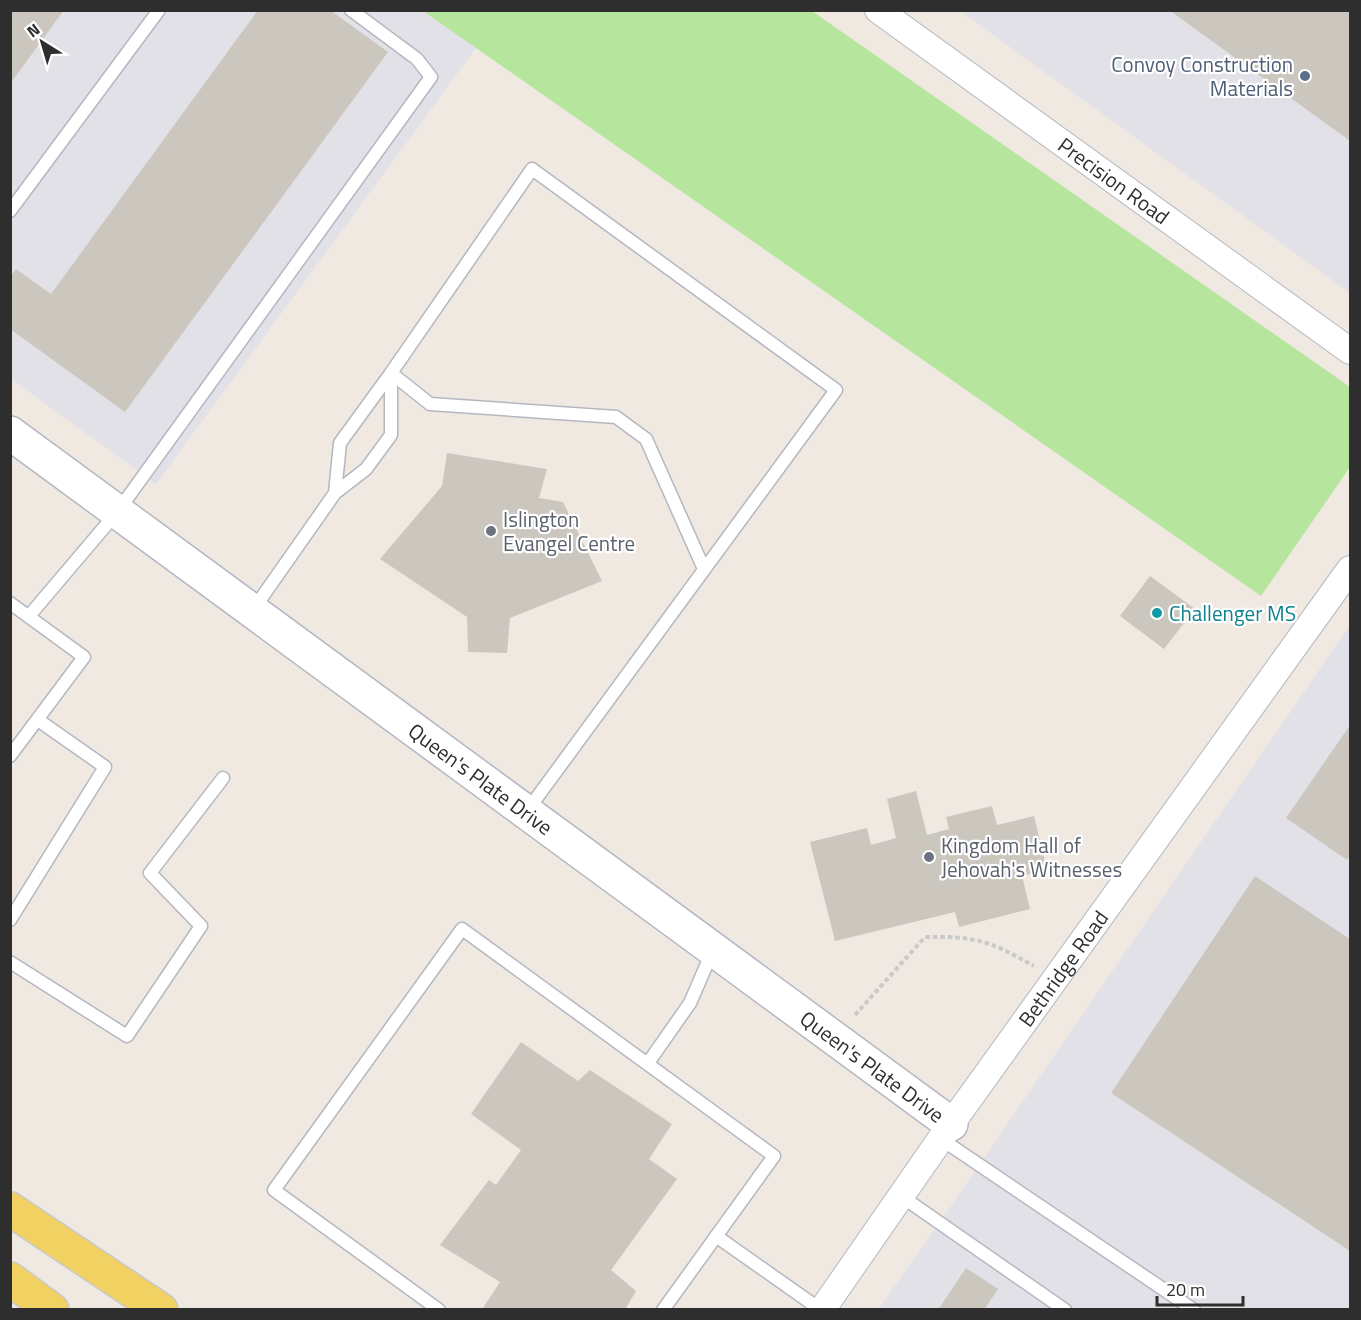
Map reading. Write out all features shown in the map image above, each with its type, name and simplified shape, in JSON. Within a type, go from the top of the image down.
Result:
[{"type":"main road","points":[[10,1209],[161,1310]]},
{"type":"main road","points":[[10,1279],[52,1310]]},
{"type":"street","name":"Precision Road","points":[[878,10],[1350,351]]},
{"type":"street","name":"Queen's Plate Drive","points":[[10,433],[835,1039],[946,1132]]},
{"type":"street","name":"Bethridge Road","points":[[822,1310],[946,1132],[1350,569]]},
{"type":"lane","points":[[10,211],[159,10]]},
{"type":"lane","points":[[29,616],[118,511],[431,77],[417,59],[351,10]]},
{"type":"lane","points":[[335,494],[340,443],[532,169],[836,390],[526,812]]},
{"type":"lane","points":[[252,611],[335,494],[366,470],[391,435],[391,372]]},
{"type":"lane","points":[[391,372],[430,404],[616,417],[646,439],[705,569]]},
{"type":"lane","points":[[10,603],[84,657],[10,756]]},
{"type":"lane","points":[[10,920],[105,767],[38,720]]},
{"type":"lane","points":[[10,962],[127,1036],[201,926],[150,873],[223,778]]},
{"type":"lane","points":[[439,1310],[274,1190],[462,929],[774,1156],[663,1310]]},
{"type":"lane","points":[[648,1063],[690,1003],[713,949]]},
{"type":"lane","points":[[946,1132],[1194,1310]]},
{"type":"lane","points":[[901,1196],[1065,1310]]},
{"type":"lane","points":[[716,1236],[822,1310]]},
{"type":"path","points":[[835,1039],[925,937],[966,936],[1002,947],[1056,979]]},
{"type":"shaded area","points":[[11,11],[423,11],[476,48],[156,484],[11,379]]},
{"type":"shaded area","points":[[960,11],[1350,11],[1350,293]]},
{"type":"shaded area","points":[[1350,625],[1350,1309],[878,1310],[951,1206]]},
{"type":"green space","points":[[423,11],[812,11],[1350,387],[1350,467],[1261,596]]},
{"type":"building","points":[[10,10],[64,10],[10,84]]},
{"type":"building","points":[[258,10],[330,10],[388,52],[125,412],[10,329],[10,277],[16,269],[51,294]]},
{"type":"building","name":"Convoy Construction Materials","points":[[1169,10],[1350,10],[1350,141]]},
{"type":"building","name":"Islington Evangel Centre","points":[[447,453],[547,469],[539,498],[563,502],[602,581],[510,618],[507,653],[468,652],[467,617],[380,559],[442,486]]},
{"type":"building","name":"Challenger MS","points":[[1150,576],[1195,609],[1164,649],[1120,616]]},
{"type":"building","points":[[1350,725],[1350,855],[1347,860],[1286,818]]},
{"type":"building","name":"Kingdom Hall of Jehovah's Witnesses","points":[[916,791],[927,835],[949,829],[946,817],[992,806],[997,825],[1034,816],[1047,870],[1022,876],[1030,909],[959,927],[955,912],[835,941],[810,842],[867,828],[871,845],[896,838],[887,799]]},
{"type":"building","points":[[1255,876],[1350,939],[1350,1251],[1111,1093]]},
{"type":"building","points":[[521,1042],[578,1081],[590,1070],[672,1124],[649,1159],[677,1179],[611,1270],[636,1291],[625,1310],[485,1310],[483,1308],[500,1282],[440,1245],[489,1180],[496,1185],[521,1150],[471,1114]]},
{"type":"building","points":[[966,1268],[998,1289],[984,1310],[938,1310]]},
{"type":"place","name":"Convoy Construction Materials","points":[[1305,76]]},
{"type":"place","name":"Islington Evangel Centre","points":[[491,531]]},
{"type":"place","name":"Challenger MS","points":[[1157,613]]},
{"type":"place","name":"Kingdom Hall of Jehovah's Witnesses","points":[[929,857]]}]
